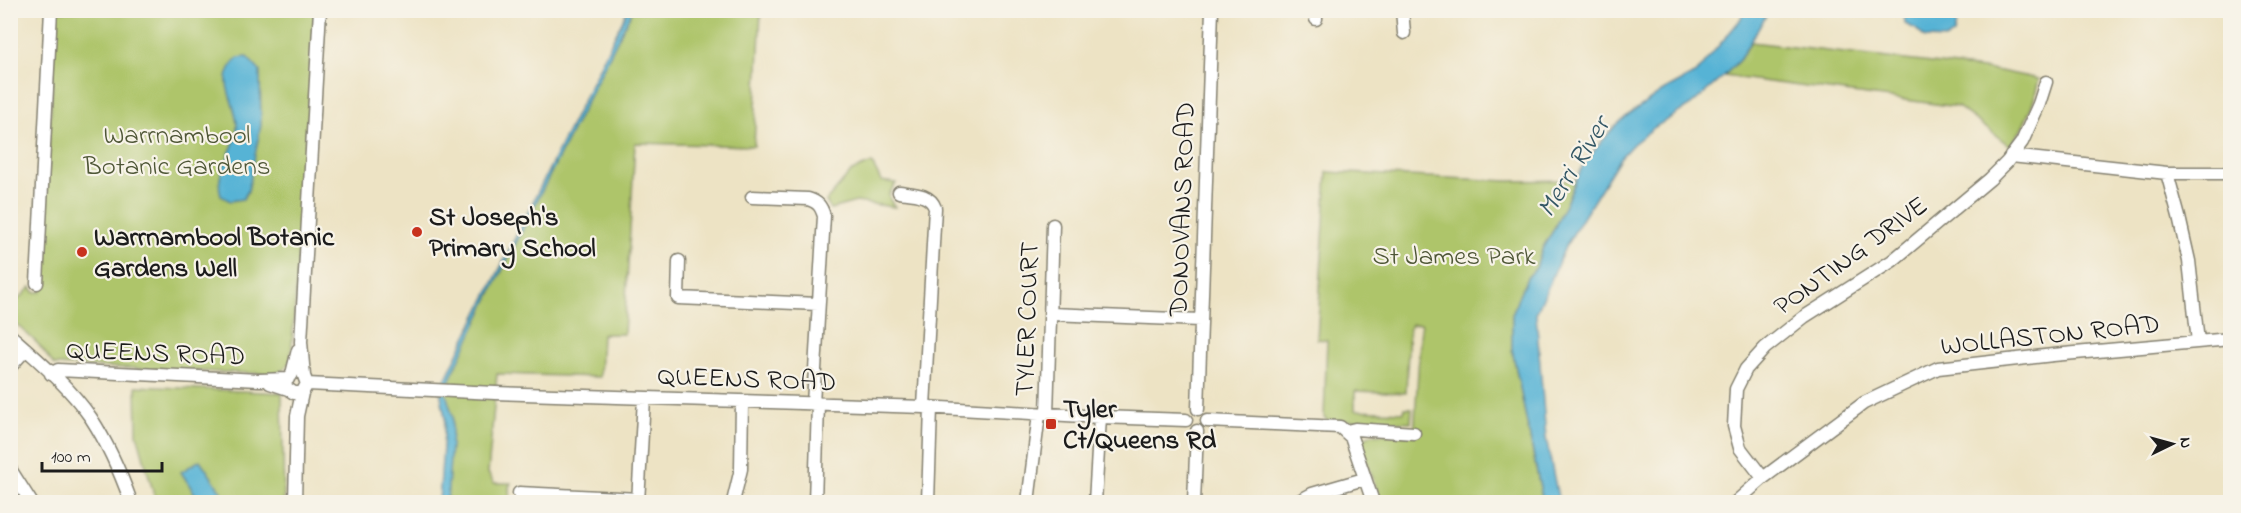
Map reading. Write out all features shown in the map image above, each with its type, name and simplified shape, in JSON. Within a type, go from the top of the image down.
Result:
[{"type":"street","points":[[37,284],[51,10]]},
{"type":"street","points":[[295,502],[296,384],[301,342],[320,10]]},
{"type":"street","name":"DONOVANS ROAD","points":[[1198,410],[1212,10]]},
{"type":"street","points":[[1402,10],[1404,33]]},
{"type":"street","name":"PONTING DRIVE","points":[[1763,478],[1740,448],[1734,426],[1736,389],[1746,369],[1765,348],[1804,316],[1892,261],[1990,179],[2012,156],[2031,124],[2046,82]]},
{"type":"street","points":[[2012,156],[2166,173],[2230,173]]},
{"type":"street","points":[[2166,173],[2180,217],[2189,261],[2198,342]]},
{"type":"street","points":[[899,192],[926,197],[933,201],[935,208],[928,407],[928,502]]},
{"type":"street","points":[[753,197],[808,199],[816,202],[822,208],[824,216],[818,304],[815,502]]},
{"type":"street","name":"TYLER COURT","points":[[1028,502],[1030,477],[1043,414],[1053,225]]},
{"type":"street","points":[[679,261],[678,298],[818,304]]},
{"type":"street","points":[[1050,314],[1200,320]]},
{"type":"street","points":[[10,335],[64,386],[91,418],[113,459],[131,502]]},
{"type":"street","name":"WOLLASTON ROAD","points":[[1736,502],[1763,478],[1864,403],[1938,369],[2054,355],[2230,339]]},
{"type":"street","points":[[10,367],[26,349]]},
{"type":"street","name":"QUEENS ROAD","points":[[51,374],[58,370],[259,380],[296,384],[644,399],[928,407],[1186,420]]},
{"type":"street","points":[[519,493],[638,501],[644,399]]},
{"type":"street","points":[[733,502],[741,468],[742,402]]},
{"type":"street","points":[[1198,410],[1205,414],[1207,421],[1204,428],[1197,431],[1189,429],[1186,420],[1190,412],[1198,410]]},
{"type":"street","points":[[1095,502],[1100,417]]},
{"type":"street","points":[[1207,421],[1414,433]]},
{"type":"street","points":[[1344,429],[1351,437],[1373,502]]},
{"type":"street","points":[[1194,502],[1197,431]]},
{"type":"street","points":[[10,469],[31,502]]},
{"type":"street","points":[[1297,502],[1312,494],[1364,479]]},
{"type":"green space","name":"Warrnambool Botanic Gardens","points":[[56,11],[315,11],[291,358],[281,371],[270,374],[54,365],[38,344],[11,319],[10,307],[31,287],[34,292],[41,292]]},
{"type":"green space","points":[[631,11],[761,11],[754,146],[635,143],[624,334],[602,334],[600,377],[497,374],[488,473],[494,483],[511,483],[510,500],[442,502],[448,417],[443,390]]},
{"type":"green space","points":[[1751,42],[2000,71],[2039,79],[2028,114],[2010,146],[1958,107],[1724,76],[1740,59]]},
{"type":"green space","points":[[872,163],[881,181],[896,183],[889,194],[895,207],[856,202],[830,209],[826,201],[852,171]]},
{"type":"green space","name":"St James Park","points":[[1327,172],[1508,181],[1576,180],[1553,231],[1543,247],[1536,268],[1527,278],[1512,315],[1512,349],[1543,502],[1381,502],[1360,441],[1371,434],[1414,435],[1421,324],[1412,324],[1409,329],[1406,393],[1355,391],[1355,410],[1404,412],[1405,408],[1412,408],[1411,422],[1327,420],[1324,417],[1327,340],[1317,339]]},
{"type":"green space","points":[[136,386],[282,393],[284,502],[156,502],[137,434]]},
{"type":"water","points":[[627,11],[632,11],[445,390],[453,417],[447,502],[439,502],[445,418],[440,390]]},
{"type":"water","points":[[1744,11],[1769,11],[1740,59],[1724,76],[1691,105],[1655,127],[1633,144],[1620,158],[1565,247],[1536,314],[1546,438],[1559,502],[1543,502],[1512,349],[1512,315],[1518,298],[1527,278],[1536,268],[1543,247],[1553,231],[1583,165],[1597,147],[1628,115],[1663,91],[1696,73],[1740,20]]},
{"type":"water","points":[[1904,11],[1955,11],[1957,19],[1954,34],[1947,39],[1925,38],[1916,29],[1905,24]]},
{"type":"water","points":[[247,57],[260,71],[261,125],[248,191],[243,199],[230,201],[221,196],[219,187],[222,170],[236,137],[237,128],[228,92],[227,75],[238,58]]},
{"type":"water","points":[[200,460],[228,502],[200,502],[181,472]]},
{"type":"place","name":"St Joseph's Primary School","points":[[417,232]]},
{"type":"place","name":"Warrnambool Botanic Gardens Well","points":[[82,252]]},
{"type":"place","name":"Tyler Ct/Queens Rd","points":[[1051,424]]},
{"type":"water label","name":"Merri River","points":[[1572,166]]}]
